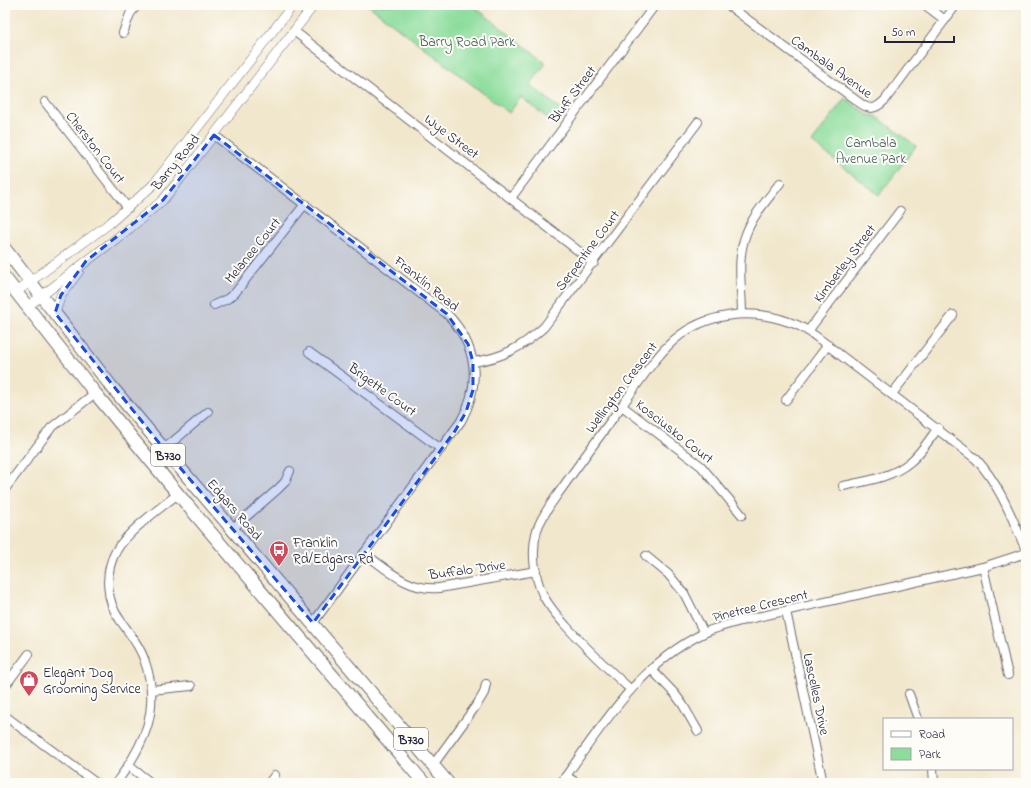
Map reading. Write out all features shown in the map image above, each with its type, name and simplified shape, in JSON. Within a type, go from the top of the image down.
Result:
[{"type":"main road","name":"Edgars Road","points":[[5,249],[111,386],[448,783]]},
{"type":"main road","name":"B730","points":[[5,278],[95,393],[178,494],[360,708],[419,781]]},
{"type":"main road","points":[[360,708],[374,695]]},
{"type":"street","points":[[123,33],[130,14],[137,5]]},
{"type":"street","name":"Barry Road","points":[[16,292],[110,223],[153,185],[293,5]]},
{"type":"street","name":"Barry Road","points":[[27,306],[130,228],[163,200],[314,5]]},
{"type":"street","name":"Bluff Street","points":[[511,198],[654,5]]},
{"type":"street","name":"Cambala Avenue","points":[[728,5],[857,101],[869,108],[878,107],[885,100],[956,5]]},
{"type":"street","points":[[925,5],[945,20]]},
{"type":"street","name":"Wye Street","points":[[294,31],[594,263]]},
{"type":"street","name":"Cherston Court","points":[[45,102],[128,208]]},
{"type":"street","name":"Serpentine Court","points":[[473,362],[496,358],[510,352],[534,337],[552,318],[698,122]]},
{"type":"street","points":[[201,124],[214,135]]},
{"type":"street","name":"Franklin Road","points":[[214,135],[447,314],[462,332],[468,344],[473,362],[473,390],[466,412],[455,431],[313,624]]},
{"type":"street","points":[[742,314],[741,258],[746,235],[758,212],[780,182]]},
{"type":"street","name":"Melanee Court","points":[[214,305],[227,299],[243,284],[305,204]]},
{"type":"street","name":"Kimberley Street","points":[[808,331],[900,211]]},
{"type":"street","points":[[55,313],[61,295],[86,261]]},
{"type":"street","name":"Wellington Crescent","points":[[630,689],[584,646],[550,607],[539,586],[534,554],[535,540],[542,518],[555,498],[655,361],[685,332],[707,321],[723,316],[761,314],[790,322],[808,331],[828,345],[938,428],[976,459],[991,476],[1000,491],[1026,552]]},
{"type":"street","points":[[892,394],[953,314]]},
{"type":"street","points":[[786,400],[828,345]]},
{"type":"street","name":"Brigette Court","points":[[309,352],[441,449]]},
{"type":"street","points":[[5,489],[51,428],[95,393]]},
{"type":"street","name":"Kosciusko Court","points":[[622,406],[701,466],[742,515]]},
{"type":"street","points":[[164,449],[208,412]]},
{"type":"street","points":[[842,486],[881,478],[900,470],[919,453],[938,428]]},
{"type":"street","points":[[232,530],[285,482],[290,471]]},
{"type":"street","points":[[116,783],[140,748],[145,735],[151,706],[151,690],[148,671],[139,648],[129,631],[120,620],[111,601],[108,580],[110,568],[115,553],[125,539],[178,494]]},
{"type":"street","name":"Pinetree Crescent","points":[[561,783],[630,689],[651,669],[672,653],[704,633],[736,622],[983,567],[1026,552]]},
{"type":"street","name":"Buffalo Drive","points":[[364,553],[402,580],[424,588],[439,588],[536,571]]},
{"type":"street","points":[[646,556],[668,574],[684,592],[704,633]]},
{"type":"street","points":[[983,567],[1008,675]]},
{"type":"street","name":"Lascelles Drive","points":[[786,611],[822,783]]},
{"type":"street","points":[[5,686],[29,654]]},
{"type":"street","points":[[651,669],[675,694],[698,731]]},
{"type":"street","points":[[433,765],[478,703],[484,693],[486,684]]},
{"type":"street","points":[[151,690],[191,686]]},
{"type":"street","points":[[909,694],[918,718]]},
{"type":"street","points":[[5,716],[96,783]]},
{"type":"street","points":[[128,766],[151,783]]},
{"type":"street","points":[[933,770],[934,783]]},
{"type":"street","points":[[269,783],[275,775]]},
{"type":"street","points":[[566,776],[577,783]]},
{"type":"highlighted area","points":[[214,135],[447,314],[468,344],[473,362],[473,390],[466,412],[455,431],[313,623],[164,449],[55,313],[61,295],[86,261],[163,200]]},
{"type":"green space","name":"Barry Road Park","points":[[368,5],[472,5],[546,63],[530,85],[563,111],[554,123],[521,97],[509,113]]},
{"type":"green space","name":"Cambala Avenue Park","points":[[845,98],[868,115],[876,116],[916,146],[879,195],[812,142]]},
{"type":"place","name":"Franklin Rd/Edgars Rd","points":[[279,567]]},
{"type":"place","name":"Elegant Dog Grooming Service","points":[[29,697]]}]
